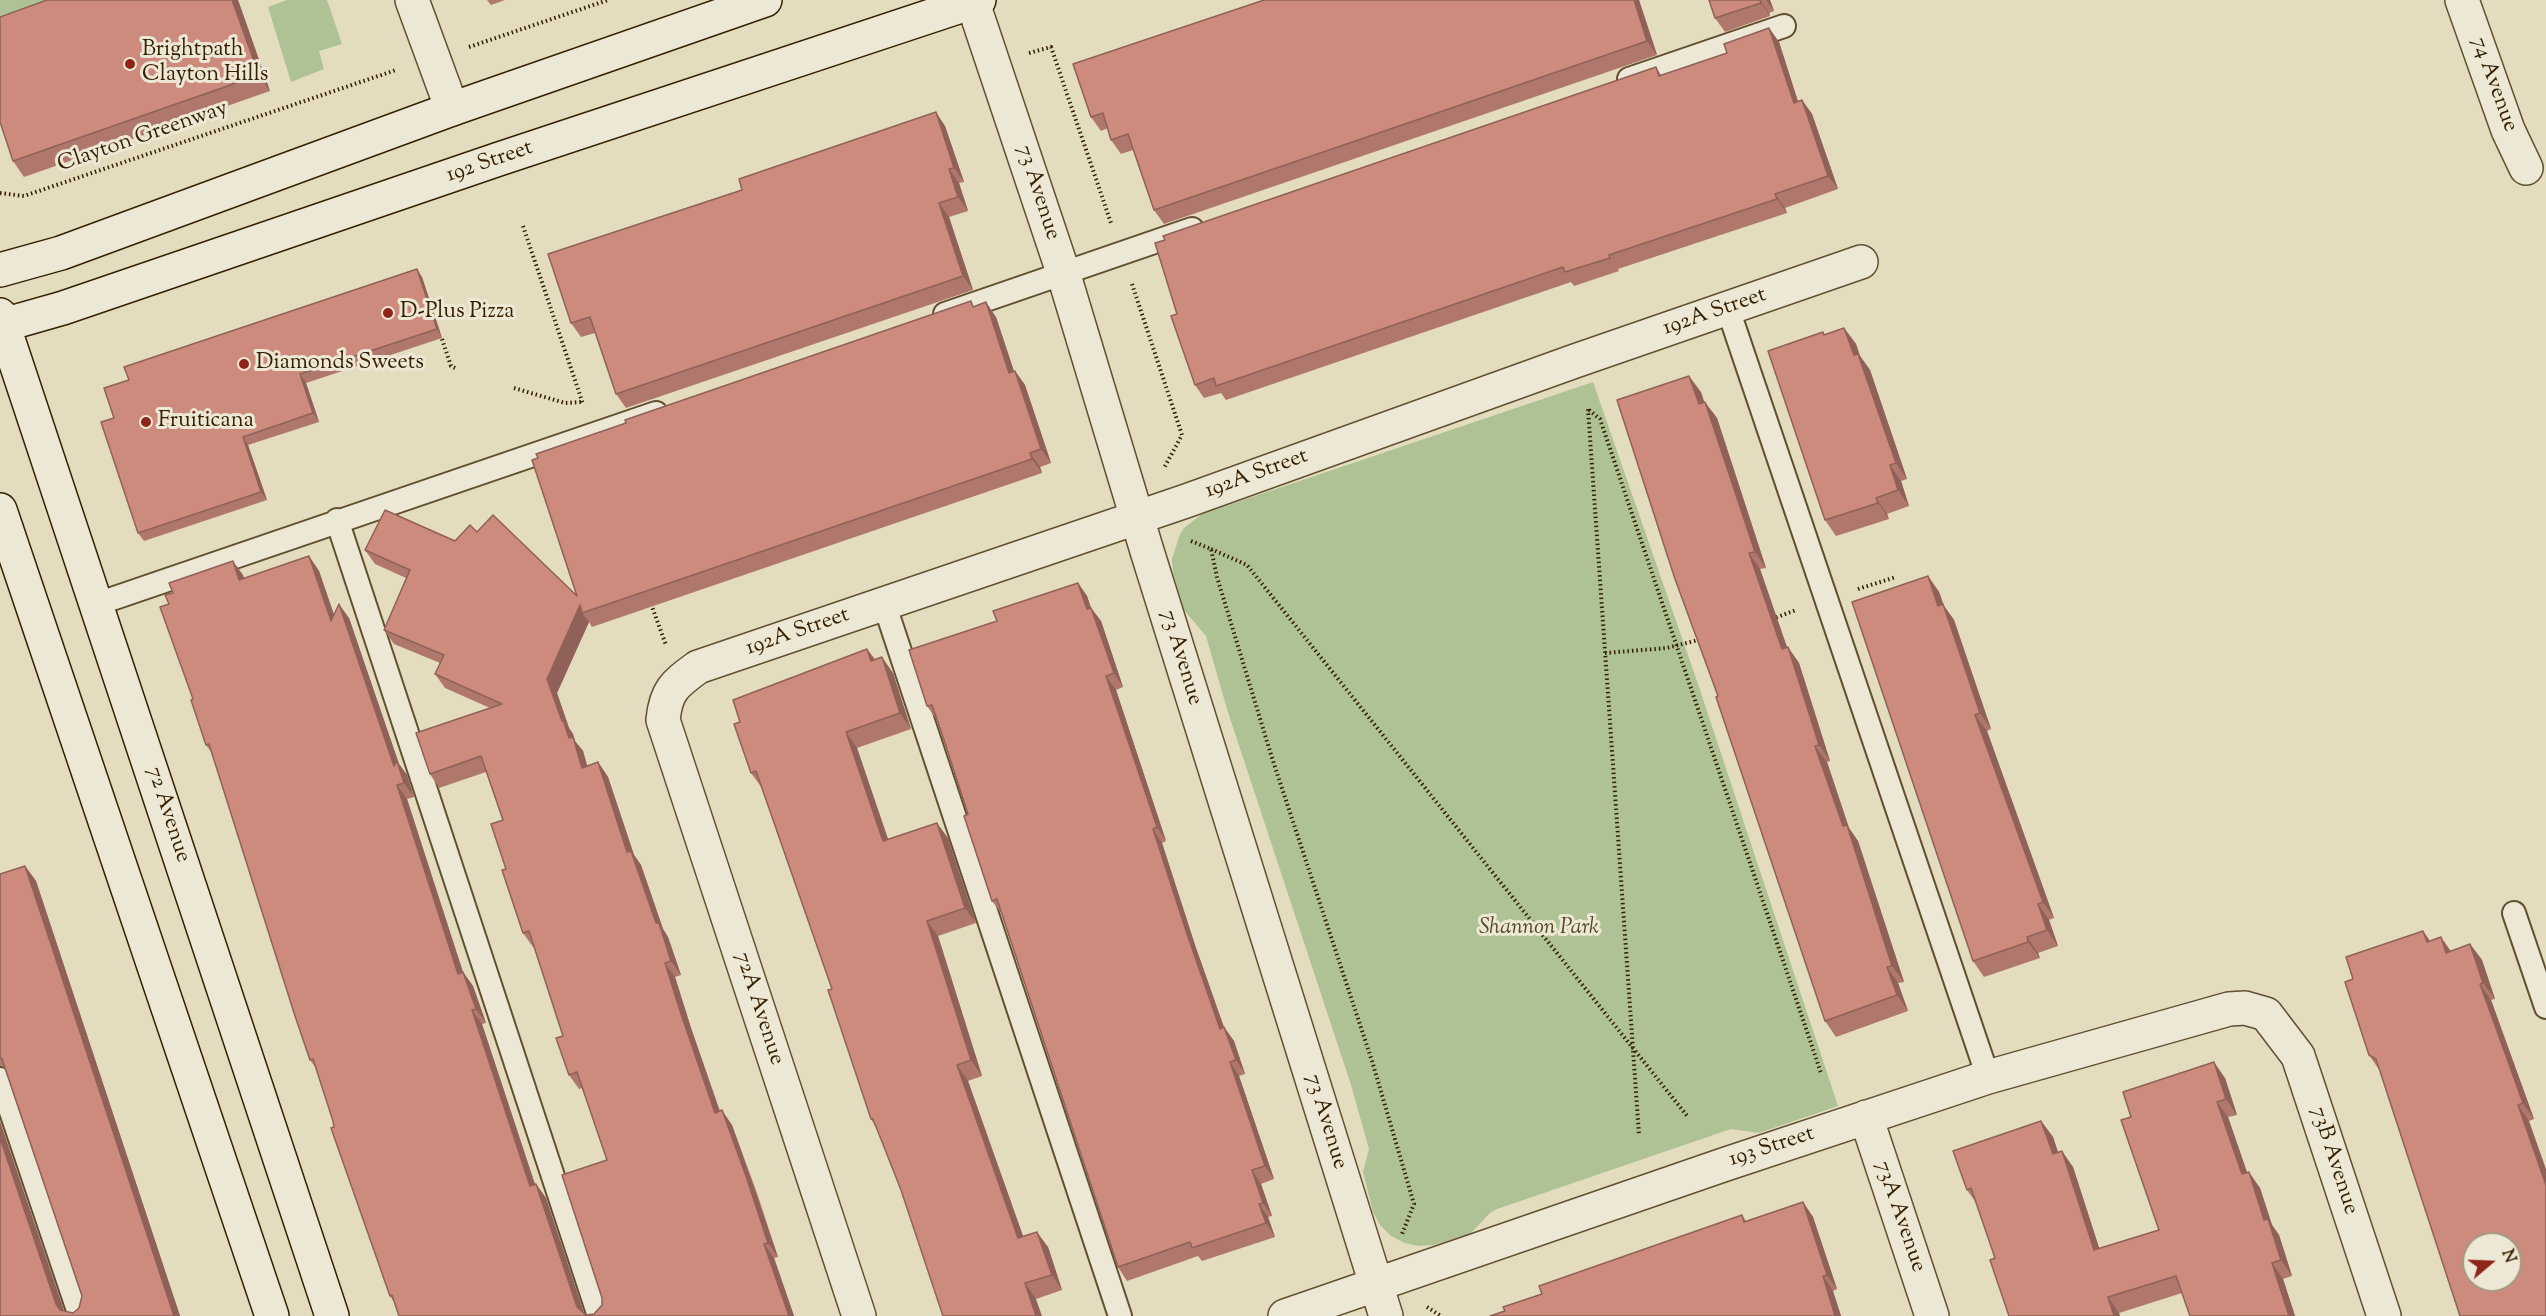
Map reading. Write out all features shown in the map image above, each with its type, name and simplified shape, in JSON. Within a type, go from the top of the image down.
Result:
[{"type":"street","points":[[412,0],[452,109]]},
{"type":"street","points":[[0,270],[61,253],[452,109],[765,0]]},
{"type":"street","name":"74 Avenue","points":[[2462,0],[2508,130],[2526,168]]},
{"type":"street","name":"73 Avenue","points":[[975,1],[1063,273],[1386,1316]]},
{"type":"street","name":"192 Street","points":[[1,322],[63,308],[499,159],[975,1]]},
{"type":"street","name":"192A Street","points":[[665,702],[671,688],[698,667],[1137,517],[1862,262]]},
{"type":"street","name":"72 Avenue","points":[[1,322],[97,604],[332,1316]]},
{"type":"street","points":[[0,510],[272,1316]]},
{"type":"street","name":"72A Avenue","points":[[665,702],[663,720],[859,1316]]},
{"type":"street","name":"193 Street","points":[[1285,1316],[1988,1077],[2229,1009],[2245,1008],[2266,1014]]},
{"type":"street","name":"73B Avenue","points":[[2266,1014],[2290,1043],[2303,1068],[2384,1316]]},
{"type":"street","name":"73A Avenue","points":[[1866,1117],[1932,1316]]},
{"type":"street","points":[[253,1256],[286,1316]]},
{"type":"lane","points":[[1605,87],[1784,26]]},
{"type":"lane","points":[[928,319],[1216,221]]},
{"type":"lane","points":[[1728,309],[1988,1077]]},
{"type":"lane","points":[[97,604],[337,520],[672,408]]},
{"type":"lane","points":[[337,520],[599,1316]]},
{"type":"lane","points":[[884,603],[1120,1316]]},
{"type":"lane","points":[[2514,913],[2546,1007]]},
{"type":"lane","points":[[0,1079],[80,1316]]},
{"type":"path","points":[[473,46],[608,0]]},
{"type":"path","name":"Clayton Greenway","points":[[0,193],[24,196],[398,69]]},
{"type":"path","points":[[514,388],[565,403],[583,404],[523,226]]},
{"type":"path","points":[[442,339],[455,369]]},
{"type":"path","points":[[1639,1135],[1588,409],[1600,419],[1821,1073]]},
{"type":"path","points":[[1186,539],[1247,565],[1688,1117]]},
{"type":"path","points":[[1211,549],[1217,578],[1272,758],[1372,1061],[1414,1204],[1400,1238]]},
{"type":"path","points":[[1856,590],[1896,577]]},
{"type":"path","points":[[648,597],[667,649]]},
{"type":"path","points":[[1767,621],[1797,609]]},
{"type":"path","points":[[1605,652],[1676,646],[1709,638]]},
{"type":"path","points":[[1420,1303],[1441,1316]]},
{"type":"green space","points":[[0,0],[85,0],[0,28]]},
{"type":"green space","points":[[287,0],[327,0],[342,44],[319,51],[324,69],[291,82],[268,7]]},
{"type":"green space","name":"Shannon Park","points":[[1593,382],[1698,684],[1838,1106],[1759,1133],[1731,1129],[1497,1209],[1490,1213],[1470,1234],[1434,1245],[1419,1246],[1405,1243],[1391,1236],[1380,1225],[1373,1212],[1363,1172],[1369,1149],[1351,1085],[1227,709],[1206,636],[1184,610],[1173,573],[1172,559],[1184,528],[1202,514]]},
{"type":"building","name":"Brightpath Clayton Hills","points":[[47,0],[232,0],[259,75],[13,161],[0,122],[0,17]]},
{"type":"building","points":[[1264,0],[1634,0],[1647,41],[1154,210],[1128,134],[1111,140],[1103,113],[1091,117],[1073,64]]},
{"type":"building","points":[[1709,0],[1760,0],[1761,3],[1715,18]]},
{"type":"building","points":[[1769,28],[1794,103],[1802,100],[1828,176],[1775,194],[1777,199],[1609,255],[1610,258],[1565,272],[1563,267],[1216,386],[1214,378],[1195,385],[1171,316],[1177,314],[1155,243],[1165,240],[1163,236],[1656,67],[1659,76],[1727,53],[1724,44]]},
{"type":"building","points":[[936,112],[954,168],[949,169],[958,197],[939,203],[963,276],[616,394],[590,317],[571,323],[548,254],[742,190],[739,179]]},
{"type":"building","points":[[417,269],[437,329],[300,374],[313,413],[243,437],[261,492],[138,533],[101,422],[114,418],[104,388],[129,380],[124,367]]},
{"type":"building","points":[[971,301],[973,307],[986,302],[1009,373],[1015,371],[1041,449],[1030,453],[1032,459],[582,613],[580,605],[547,679],[569,738],[573,737],[582,768],[598,762],[627,852],[631,851],[656,923],[659,923],[671,961],[665,963],[681,1014],[715,1113],[722,1110],[747,1179],[768,1243],[764,1244],[789,1316],[399,1316],[331,1128],[334,1127],[333,1121],[313,1059],[310,1060],[295,1016],[209,744],[206,745],[191,700],[193,699],[160,607],[169,604],[165,595],[173,593],[169,583],[233,561],[239,580],[309,556],[331,621],[339,604],[394,766],[397,761],[404,783],[397,785],[458,974],[463,972],[476,1009],[472,1010],[530,1186],[536,1184],[577,1307],[586,1315],[594,1314],[602,1305],[602,1298],[562,1175],[607,1160],[577,1072],[569,1075],[556,1038],[563,1036],[529,931],[523,933],[502,870],[506,869],[491,824],[503,820],[481,756],[430,774],[416,733],[502,704],[435,674],[444,655],[384,630],[410,570],[365,550],[385,510],[455,541],[470,525],[477,532],[493,515],[577,596],[532,460],[538,458],[536,454],[626,423],[625,420]]},
{"type":"building","points":[[1844,328],[1854,355],[1858,354],[1896,463],[1890,465],[1898,490],[1876,498],[1878,503],[1825,520],[1768,351],[1823,332],[1824,335]]},
{"type":"building","points":[[1689,376],[1699,404],[1705,402],[1755,552],[1749,553],[1782,649],[1788,647],[1819,745],[1815,746],[1843,826],[1847,825],[1892,966],[1887,967],[1897,995],[1825,1021],[1716,697],[1718,696],[1675,579],[1617,400]]},
{"type":"building","points":[[1928,576],[1938,606],[1943,604],[1980,713],[1975,715],[2043,902],[2038,904],[2047,930],[2027,937],[2028,942],[1973,961],[1852,602]]},
{"type":"building","points":[[1078,583],[1087,609],[1091,608],[1114,673],[1106,676],[1157,827],[1153,829],[1186,931],[1220,1029],[1224,1027],[1236,1060],[1230,1062],[1265,1166],[1252,1170],[1263,1203],[1259,1204],[1266,1223],[1192,1248],[1190,1242],[1118,1267],[997,899],[992,901],[964,816],[968,814],[944,740],[932,705],[927,706],[909,650],[997,621],[993,611]]},
{"type":"building","points":[[867,649],[871,661],[882,657],[900,713],[846,732],[883,841],[937,823],[965,908],[927,921],[971,1060],[957,1065],[1018,1238],[1037,1232],[1052,1275],[1025,1283],[1036,1316],[943,1316],[901,1190],[873,1119],[871,1119],[828,990],[832,989],[756,771],[751,773],[734,724],[740,722],[733,700]]},
{"type":"building","points":[[25,866],[174,1316],[0,1316],[0,1138],[56,1304],[60,1310],[73,1313],[79,1308],[82,1296],[0,1057],[0,874]]},
{"type":"building","points":[[2423,931],[2427,942],[2441,937],[2446,953],[2470,944],[2483,983],[2480,984],[2523,1103],[2518,1105],[2546,1185],[2546,1316],[2460,1316],[2376,1059],[2369,1055],[2345,982],[2353,979],[2346,957]]},
{"type":"building","points":[[2214,1062],[2226,1099],[2217,1102],[2242,1174],[2249,1172],[2264,1220],[2268,1219],[2281,1260],[2272,1263],[2289,1316],[2190,1316],[2176,1276],[2108,1297],[2114,1316],[2009,1316],[1990,1260],[1995,1258],[1971,1188],[1967,1190],[1953,1151],[2041,1121],[2053,1154],[2062,1151],[2094,1250],[2159,1230],[2121,1120],[2131,1117],[2123,1092]]},
{"type":"building","points":[[1803,1202],[1827,1275],[1823,1276],[1835,1316],[1490,1316],[1505,1311],[1503,1307],[1542,1294],[1539,1286],[1742,1215],[1744,1222]]},
{"type":"place","name":"Brightpath Clayton Hills","points":[[130,64]]},
{"type":"place","name":"D-Plus Pizza","points":[[388,313]]},
{"type":"place","name":"Diamonds Sweets","points":[[244,364]]},
{"type":"place","name":"Fruiticana","points":[[146,422]]}]
